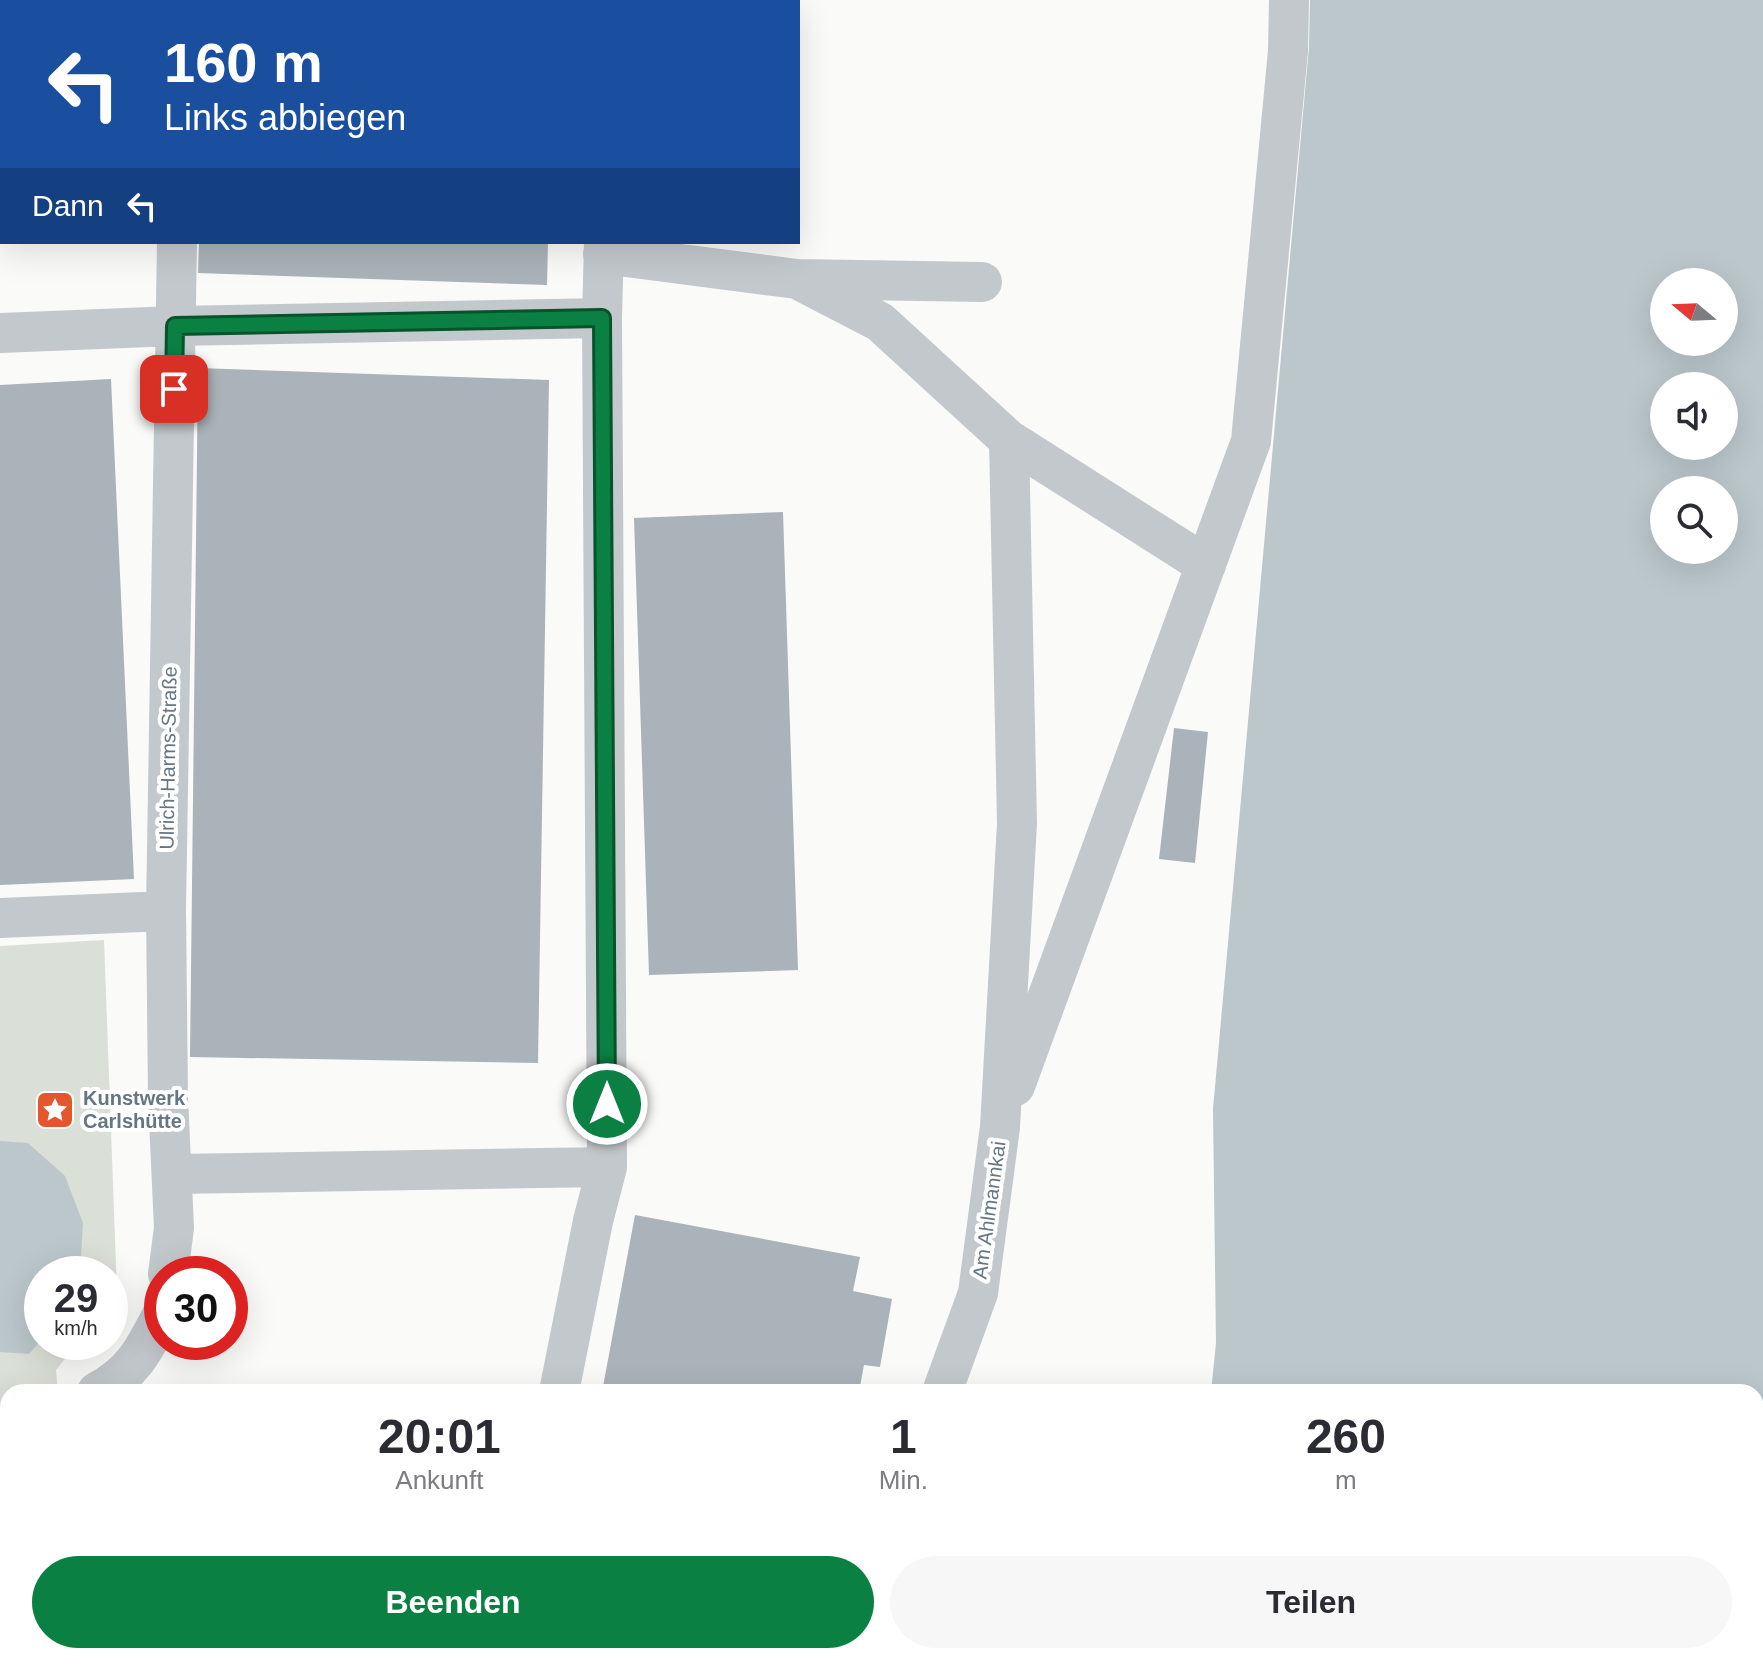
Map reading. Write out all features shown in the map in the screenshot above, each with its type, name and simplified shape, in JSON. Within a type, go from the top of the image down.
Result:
[{"type":"street","points":[[1000,1127],[1251,441],[1288,51],[1289,0]]},
{"type":"street","name":"Ulrich-Harms-Straße","points":[[170,1256],[174,1228],[168,1098],[166,911],[177,244]]},
{"type":"street","points":[[561,1384],[607,1167],[604,248],[797,279],[982,282]]},
{"type":"street","points":[[797,279],[880,322],[1009,440],[1206,565]]},
{"type":"street","points":[[0,333],[175,326],[602,318]]},
{"type":"street","points":[[1000,1127],[1017,823],[1009,440]]},
{"type":"street","points":[[0,918],[166,911]]},
{"type":"street","name":"Am Ahlmannkai","points":[[945,1384],[978,1293],[1000,1127]]},
{"type":"street","points":[[172,1174],[607,1167]]},
{"type":"street","points":[[108,1384],[144,1351]]},
{"type":"shaded area","points":[[1310,0],[1763,0],[1763,1384],[1212,1384],[1216,1343],[1213,1109],[1309,47]]},
{"type":"shaded area","name":"Kunstwerk Carlshütte","points":[[104,940],[116,1256],[24,1256],[24,1360],[64,1360],[56,1370],[57,1384],[0,1384],[0,946]]},
{"type":"shaded area","points":[[0,1141],[28,1143],[65,1176],[83,1223],[81,1256],[24,1256],[24,1354],[0,1352]]},
{"type":"building","points":[[199,244],[548,244],[547,285],[198,273]]},
{"type":"building","points":[[198,368],[549,380],[538,1063],[190,1057]]},
{"type":"building","points":[[111,379],[134,879],[0,885],[0,385]]},
{"type":"building","points":[[783,512],[798,970],[649,975],[634,518]]},
{"type":"building","points":[[1174,728],[1208,732],[1195,863],[1159,859]]},
{"type":"building","points":[[635,1215],[860,1257],[853,1291],[892,1299],[880,1367],[864,1365],[860,1384],[603,1384]]},
{"type":"place","name":"Kunstwerk Carlshütte","points":[[55,1110]]},
{"type":"route","points":[[174,389],[175,326],[602,318],[607,1104]]}]
